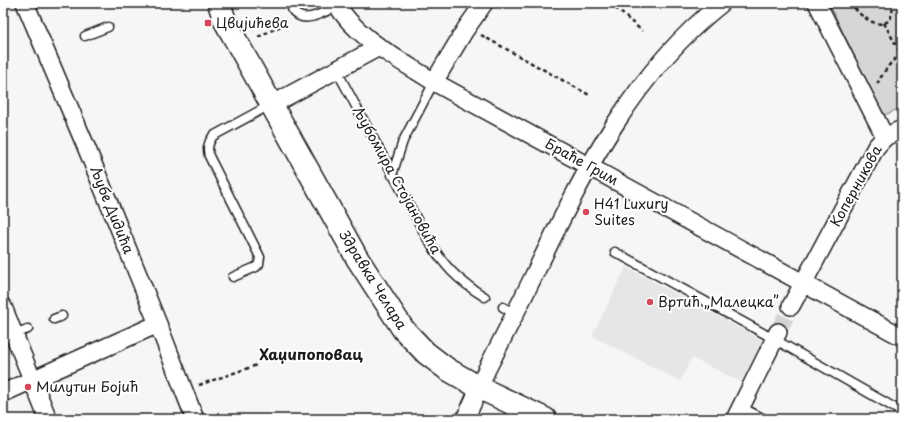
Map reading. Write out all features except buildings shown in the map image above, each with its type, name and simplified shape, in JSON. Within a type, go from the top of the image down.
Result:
[{"type":"main road","name":"Здравка Челара","points":[[205,3],[222,12],[271,105],[357,258],[403,329],[426,353],[440,364],[480,388],[545,419]]},
{"type":"street","name":"Љубе Дидића","points":[[25,3],[51,50],[87,149],[158,324],[194,419]]},
{"type":"street","points":[[434,82],[467,27],[484,3]]},
{"type":"street","points":[[467,418],[487,371],[509,310],[559,224],[589,165],[613,126],[663,59],[681,39],[722,3]]},
{"type":"street","name":"Коперникова","points":[[791,306],[876,147],[885,137],[817,3]]},
{"type":"street","name":"Браће Грим","points":[[336,4],[362,34],[379,47],[434,82],[589,165],[803,284],[902,337]]},
{"type":"street","points":[[271,105],[337,71],[379,47]]},
{"type":"street","points":[[885,137],[902,129]]},
{"type":"street","points":[[3,307],[21,332],[33,381],[48,419]]},
{"type":"street","points":[[3,393],[33,381],[158,324]]},
{"type":"street","points":[[738,413],[776,336]]},
{"type":"lane","points":[[290,3],[294,12],[300,16]]},
{"type":"lane","name":"Браће Грим","points":[[300,16],[306,18],[313,16],[336,4]]},
{"type":"lane","points":[[85,36],[108,27]]},
{"type":"lane","name":"Љубомира Стојановића","points":[[337,71],[392,175],[441,260],[454,275],[468,287],[485,297]]},
{"type":"lane","points":[[392,175],[403,141],[434,82]]},
{"type":"lane","points":[[233,277],[256,268],[259,264],[260,257],[209,156],[207,148],[213,136],[271,105]]},
{"type":"lane","points":[[615,252],[776,336],[902,412]]},
{"type":"lane","points":[[738,413],[764,419]]},
{"type":"path","points":[[610,3],[642,31]]},
{"type":"path","points":[[850,3],[862,16],[873,23],[884,23],[888,21],[891,17],[893,9],[892,3]]},
{"type":"path","points":[[258,37],[300,16]]},
{"type":"path","points":[[870,106],[875,87],[882,74],[901,54],[884,23]]},
{"type":"path","points":[[467,27],[591,96]]},
{"type":"path","points":[[183,391],[257,364]]},
{"type":"shaded area","points":[[829,3],[902,3],[902,107],[883,116]]},
{"type":"shaded area","name":"Вртић „Малецка”","points":[[626,267],[762,340],[741,382],[692,358],[680,381],[592,336]]},
{"type":"tunnel","points":[[778,332],[791,306]]},
{"type":"place","name":"Цвијићева","points":[[208,23]]},
{"type":"place","name":"H41 Luxury Suites","points":[[586,212]]},
{"type":"place","name":"Вртић „Малецка”","points":[[650,302]]},
{"type":"place","name":"Милутин Бојић","points":[[28,387]]},
{"type":"district","name":"Хаџипоповац","points":[[311,355]]}]
